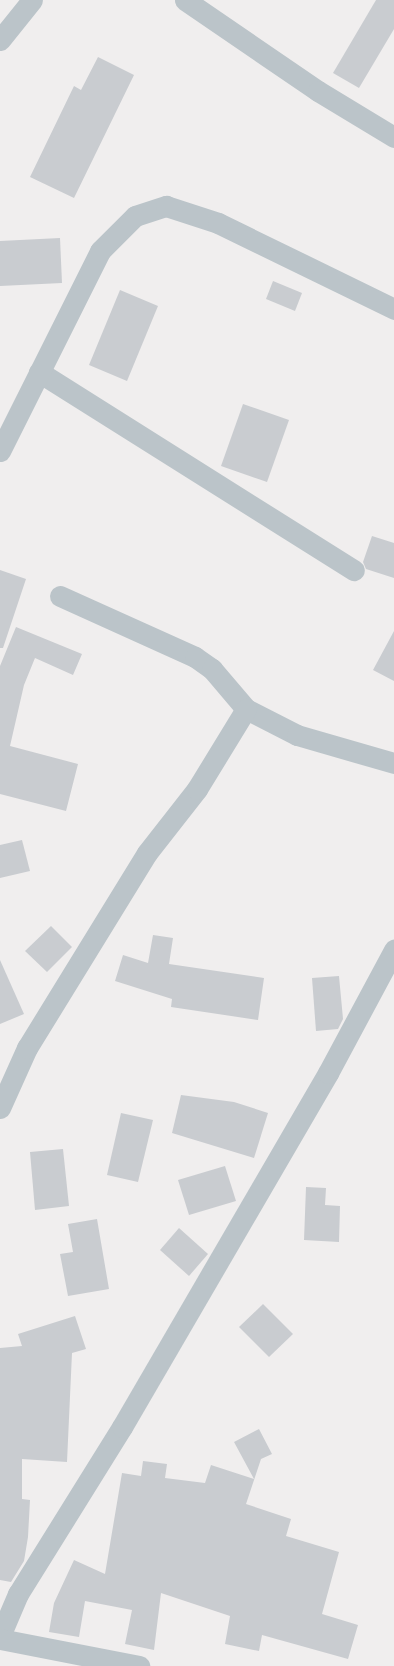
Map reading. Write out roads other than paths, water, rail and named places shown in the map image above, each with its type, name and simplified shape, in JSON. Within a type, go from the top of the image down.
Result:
[{"type":"street","points":[[0,40],[32,0]]},
{"type":"street","points":[[185,0],[318,91],[394,137]]},
{"type":"street","points":[[0,451],[100,251],[135,216],[166,206],[218,223],[394,308]]},
{"type":"street","points":[[39,372],[354,570]]},
{"type":"street","points":[[60,596],[195,657],[212,669],[246,709],[297,735],[394,763]]},
{"type":"street","points":[[0,1108],[27,1048],[147,853],[196,789],[246,709]]},
{"type":"street","points":[[138,1666],[0,1638],[18,1594],[122,1427],[328,1073],[394,950]]}]
